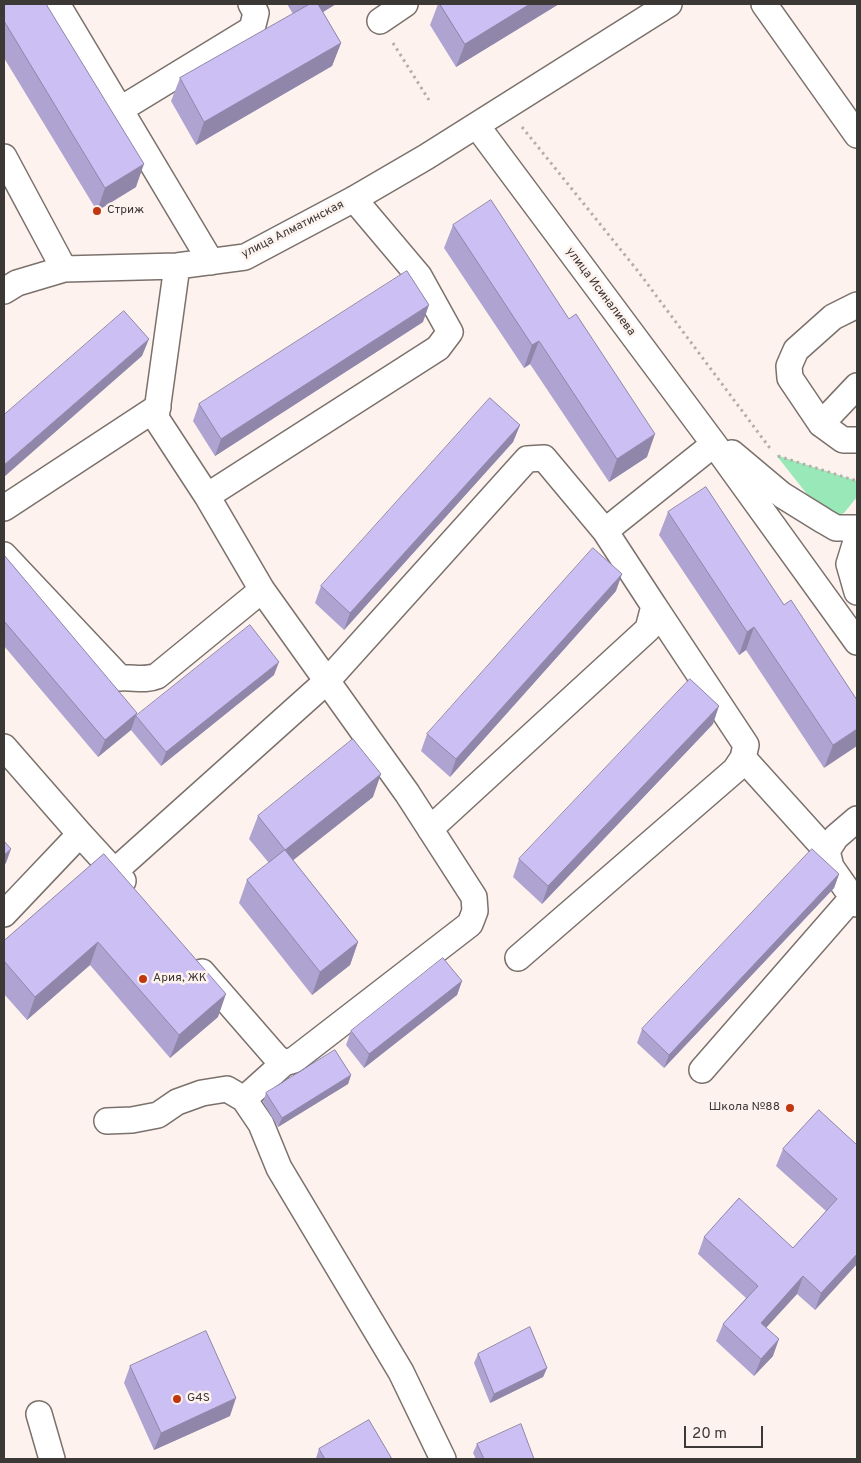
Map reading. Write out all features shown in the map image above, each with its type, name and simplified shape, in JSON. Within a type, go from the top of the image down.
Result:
[{"type":"street","points":[[57,4],[211,262]]},
{"type":"street","points":[[121,109],[252,29],[256,13],[250,4]]},
{"type":"street","points":[[380,20],[405,4]]},
{"type":"street","points":[[477,126],[669,4]]},
{"type":"street","points":[[765,5],[857,135]]},
{"type":"street","name":"улица Алматинская","points":[[4,291],[17,283],[64,269],[177,266],[245,257],[354,199],[477,126]]},
{"type":"street","name":"улица Исиналиева","points":[[477,126],[708,436],[857,642]]},
{"type":"street","points":[[4,157],[64,269]]},
{"type":"street","points":[[207,496],[438,348],[446,340],[450,332],[419,276],[354,199]]},
{"type":"street","points":[[177,266],[156,418],[207,496],[262,590],[407,793],[474,897],[475,911],[470,924],[294,1060],[284,1063],[244,1099]]},
{"type":"street","points":[[857,305],[833,316],[796,350],[789,366],[790,378],[821,424],[843,440],[857,440]]},
{"type":"street","points":[[821,424],[857,386]]},
{"type":"street","points":[[4,508],[158,407]]},
{"type":"street","points":[[605,531],[708,436],[782,495],[836,528],[857,528]]},
{"type":"street","points":[[115,871],[327,681],[527,459],[544,458],[605,531],[746,745],[743,758],[735,770],[518,958]]},
{"type":"street","points":[[857,538],[849,564],[857,592]]},
{"type":"street","points":[[4,555],[120,678],[148,680],[157,676],[262,590]]},
{"type":"street","points":[[430,829],[648,629],[654,606]]},
{"type":"street","points":[[4,747],[141,901]]},
{"type":"street","points":[[702,1070],[855,901],[832,867],[827,851],[743,758]]},
{"type":"street","points":[[827,851],[836,837],[857,820]]},
{"type":"street","points":[[4,914],[80,834]]},
{"type":"street","points":[[186,953],[276,1057],[284,1063]]},
{"type":"street","points":[[107,1121],[132,1120],[158,1115],[177,1102],[202,1093],[226,1089],[244,1099],[261,1124],[279,1168],[401,1372],[443,1459]]},
{"type":"street","points":[[39,1414],[52,1459]]},
{"type":"path","points":[[380,20],[428,100]]},
{"type":"path","points":[[506,107],[637,270],[776,455],[857,481]]},
{"type":"green space","points":[[776,455],[857,481],[857,497],[844,513],[832,517],[822,513]]},
{"type":"building","points":[[4,4],[46,4],[144,164],[105,188],[4,21]]},
{"type":"building","points":[[310,4],[318,4],[341,43],[204,122],[180,78]]},
{"type":"building","points":[[440,4],[530,4],[465,44]]},
{"type":"building","points":[[491,200],[569,319],[576,314],[655,434],[617,459],[539,341],[532,345],[453,225]]},
{"type":"building","points":[[407,271],[429,305],[221,439],[199,404]]},
{"type":"building","points":[[124,311],[149,339],[4,465],[4,415]]},
{"type":"building","points":[[490,398],[520,425],[350,613],[321,586]]},
{"type":"building","points":[[706,487],[784,605],[791,600],[857,700],[857,729],[833,745],[754,627],[747,632],[668,512]]},
{"type":"building","points":[[593,548],[622,574],[456,759],[427,734]]},
{"type":"building","points":[[4,555],[137,713],[105,740],[4,621]]},
{"type":"building","points":[[250,625],[279,662],[166,752],[136,716]]},
{"type":"building","points":[[690,679],[719,706],[548,886],[519,859]]},
{"type":"building","points":[[353,739],[381,774],[285,850],[258,816]]},
{"type":"building","points":[[4,841],[11,849],[4,855]]},
{"type":"building","points":[[812,849],[839,874],[669,1055],[642,1029]]},
{"type":"building","points":[[285,850],[358,942],[320,972],[247,880]]},
{"type":"building","name":"Ария, ЖК","points":[[104,854],[226,994],[179,1035],[98,942],[35,997],[4,961],[4,941]]},
{"type":"building","points":[[443,958],[462,981],[369,1054],[351,1031]]},
{"type":"building","points":[[335,1050],[351,1075],[282,1118],[266,1093]]},
{"type":"building","points":[[819,1110],[857,1145],[857,1254],[821,1293],[803,1276],[761,1323],[779,1339],[761,1359],[723,1324],[758,1286],[704,1237],[739,1198],[793,1248],[837,1199],[783,1149]]},
{"type":"building","points":[[530,1327],[547,1368],[494,1394],[478,1354]]},
{"type":"building","name":"G4S","points":[[206,1331],[236,1398],[161,1433],[130,1366]]},
{"type":"building","points":[[369,1420],[392,1459],[325,1459],[319,1449]]},
{"type":"building","points":[[521,1424],[534,1459],[484,1459],[477,1444]]},
{"type":"place","name":"Стриж","points":[[97,211]]},
{"type":"place","name":"Ария, ЖК","points":[[143,979]]},
{"type":"place","name":"Школа №88","points":[[790,1108]]},
{"type":"place","name":"G4S","points":[[177,1399]]}]
